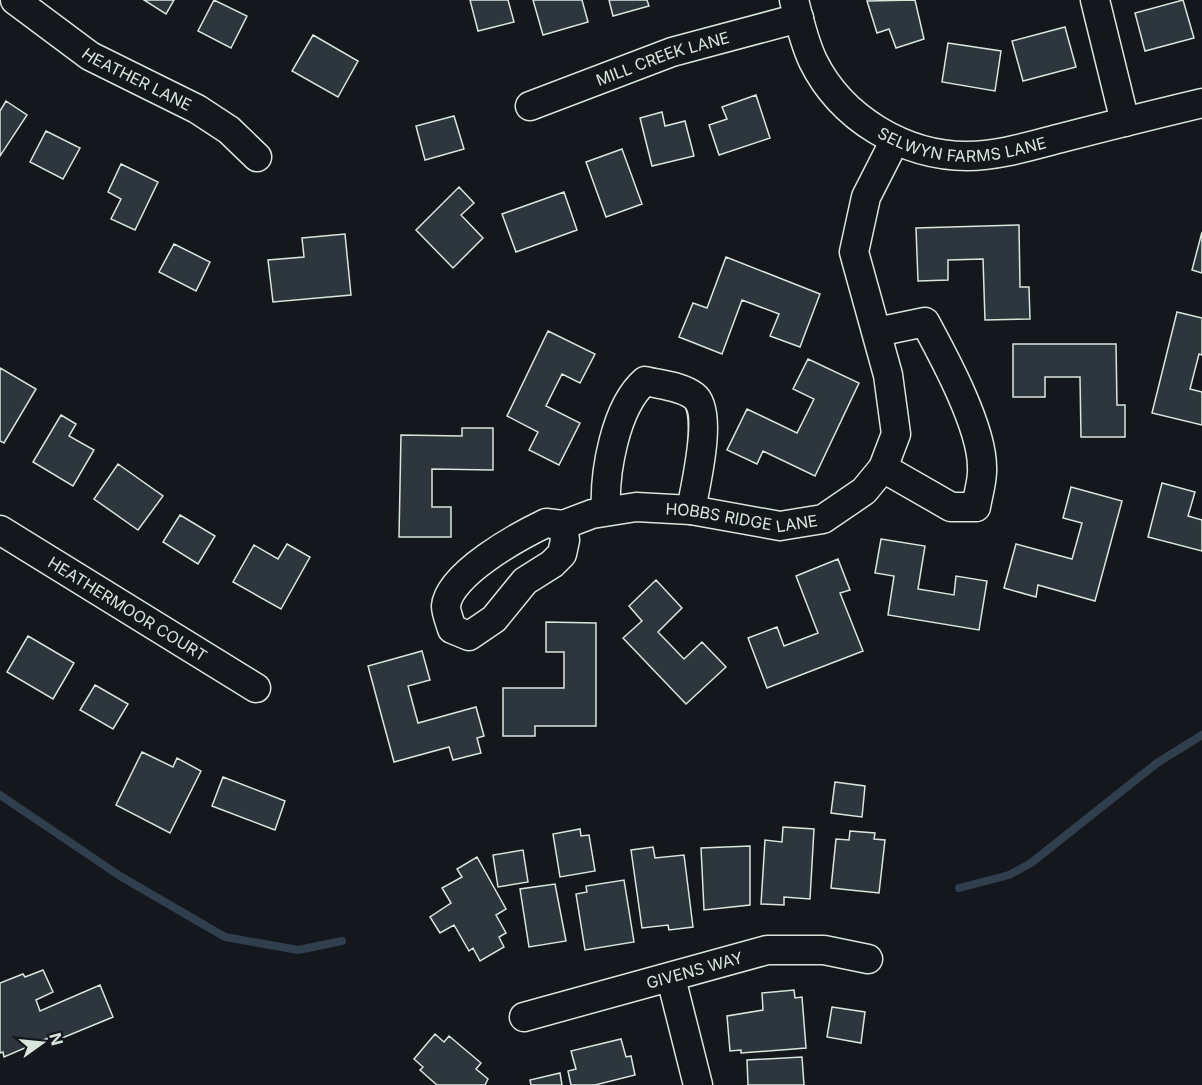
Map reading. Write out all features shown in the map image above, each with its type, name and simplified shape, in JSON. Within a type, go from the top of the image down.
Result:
[{"type":"street","name":"HEATHER LANE","points":[[15,0],[90,56],[198,109],[229,130],[257,157]]},
{"type":"street","points":[[1095,0],[1125,122]]},
{"type":"street","name":"SELWYN FARMS LANE","points":[[796,9],[813,61],[828,84],[858,118],[895,140],[930,152],[967,156],[1005,152],[1202,103]]},
{"type":"street","name":"MILL CREEK LANE","points":[[530,106],[672,52],[796,9]]},
{"type":"street","name":"HOBBS RIDGE LANE","points":[[562,525],[592,513],[636,507],[691,510],[780,526],[823,519],[864,491],[883,468],[896,434],[888,375],[854,252],[866,197],[895,140]]},
{"type":"street","points":[[877,332],[925,322],[954,381],[977,438],[982,466],[976,507],[951,507],[883,468]]},
{"type":"street","points":[[606,511],[605,484],[620,425],[632,392],[645,381],[696,397],[703,411],[703,434],[691,510]]},
{"type":"street","name":"HEATHERMOOR COURT","points":[[0,530],[256,688]]},
{"type":"street","name":"GIVENS WAY","points":[[524,1017],[767,950],[824,950],[868,959]]},
{"type":"street","points":[[671,978],[698,1085]]},
{"type":"building","points":[[144,0],[174,0],[166,14]]},
{"type":"building","points":[[214,0],[247,16],[231,48],[198,31]]},
{"type":"building","points":[[470,0],[508,0],[514,22],[478,31]]},
{"type":"building","points":[[533,0],[582,0],[588,22],[543,35]]},
{"type":"building","points":[[609,0],[647,0],[649,6],[613,16]]},
{"type":"building","points":[[915,0],[924,39],[896,48],[889,29],[877,33],[867,1]]},
{"type":"building","points":[[1183,0],[1194,38],[1145,51],[1135,13]]},
{"type":"building","points":[[1065,27],[1076,67],[1023,81],[1012,41]]},
{"type":"building","points":[[313,35],[358,61],[338,97],[292,71]]},
{"type":"building","points":[[948,43],[1001,51],[995,91],[942,82]]},
{"type":"building","points":[[756,95],[770,138],[719,155],[709,125],[727,119],[722,107]]},
{"type":"building","points":[[6,101],[27,115],[0,156],[0,111]]},
{"type":"building","points":[[662,112],[665,126],[685,121],[694,156],[652,166],[640,118]]},
{"type":"building","points":[[454,116],[464,149],[425,160],[416,126]]},
{"type":"building","points":[[46,131],[80,148],[63,179],[30,162]]},
{"type":"building","points":[[622,149],[642,204],[606,217],[586,162]]},
{"type":"building","points":[[121,164],[158,182],[135,230],[111,219],[121,199],[108,192]]},
{"type":"building","points":[[459,187],[474,203],[461,215],[483,238],[453,268],[416,230]]},
{"type":"building","points":[[564,192],[577,230],[516,252],[502,214]]},
{"type":"building","points":[[1019,225],[1020,287],[1029,287],[1030,319],[985,320],[983,259],[948,260],[948,280],[918,281],[916,228]]},
{"type":"building","points":[[1202,232],[1202,273],[1192,270]]},
{"type":"building","points":[[345,234],[351,295],[273,302],[268,260],[304,257],[302,238]]},
{"type":"building","points":[[174,244],[210,262],[196,291],[159,272]]},
{"type":"building","points":[[726,257],[820,294],[800,347],[770,336],[779,314],[742,300],[722,354],[679,337],[693,303],[707,308]]},
{"type":"building","points":[[1177,312],[1202,318],[1202,355],[1199,354],[1190,389],[1202,392],[1202,425],[1152,413]]},
{"type":"building","points":[[548,331],[595,354],[580,383],[562,374],[546,406],[580,423],[559,465],[529,450],[538,432],[507,416]]},
{"type":"building","points":[[1013,344],[1116,344],[1117,405],[1125,405],[1125,437],[1081,437],[1080,377],[1045,377],[1045,397],[1013,397]]},
{"type":"building","points":[[808,359],[859,383],[815,476],[763,451],[757,464],[727,450],[747,409],[797,433],[814,399],[793,389]]},
{"type":"building","points":[[0,368],[36,389],[4,443],[0,441]]},
{"type":"building","points":[[61,415],[76,424],[69,436],[94,450],[73,486],[33,462]]},
{"type":"building","points":[[462,428],[493,428],[493,470],[432,469],[432,507],[451,507],[451,537],[399,537],[401,435],[462,436]]},
{"type":"building","points":[[118,464],[163,496],[138,530],[94,499]]},
{"type":"building","points":[[1162,483],[1195,492],[1188,516],[1202,520],[1202,551],[1148,537]]},
{"type":"building","points":[[1071,487],[1122,501],[1095,601],[1038,585],[1036,597],[1004,588],[1016,544],[1072,559],[1082,523],[1063,518]]},
{"type":"building","points":[[180,515],[215,536],[198,564],[163,542]]},
{"type":"building","points":[[881,539],[925,546],[918,589],[954,595],[956,576],[987,581],[979,630],[888,615],[894,576],[875,573]]},
{"type":"building","points":[[287,544],[310,557],[281,609],[233,582],[254,545],[278,559]]},
{"type":"building","points":[[838,559],[850,590],[840,593],[863,651],[767,688],[748,638],[777,627],[784,646],[818,633],[796,576]]},
{"type":"building","points":[[656,580],[682,608],[658,632],[684,659],[702,642],[726,667],[686,704],[623,638],[642,621],[629,606]]},
{"type":"building","points":[[546,622],[596,623],[596,726],[535,726],[535,736],[503,736],[503,688],[564,688],[564,652],[546,652]]},
{"type":"building","points":[[28,636],[74,663],[53,699],[7,672]]},
{"type":"building","points":[[422,651],[430,680],[408,686],[418,723],[476,707],[484,736],[477,738],[481,753],[453,760],[449,747],[394,762],[368,666]]},
{"type":"building","points":[[95,685],[128,704],[113,729],[80,710]]},
{"type":"building","points":[[142,752],[173,767],[177,758],[201,771],[170,833],[116,805]]},
{"type":"building","points":[[223,777],[285,801],[275,830],[212,806]]},
{"type":"building","points":[[835,782],[865,786],[862,817],[831,813]]},
{"type":"building","points":[[783,827],[814,829],[810,899],[784,897],[784,905],[761,904],[765,840],[782,842]]},
{"type":"building","points":[[580,829],[581,836],[589,835],[595,871],[560,877],[553,834]]},
{"type":"building","points":[[850,831],[875,833],[874,839],[885,840],[879,893],[831,888],[836,839],[849,840]]},
{"type":"building","points":[[750,846],[750,905],[704,910],[701,848]]},
{"type":"building","points":[[653,847],[655,858],[684,855],[693,927],[669,930],[668,925],[642,928],[631,850]]},
{"type":"building","points":[[523,850],[528,882],[498,887],[493,855]]},
{"type":"building","points":[[477,857],[506,909],[496,915],[506,933],[499,937],[504,947],[480,961],[473,948],[469,951],[454,925],[440,933],[430,917],[451,903],[442,888],[462,877],[457,869]]},
{"type":"building","points":[[624,880],[634,942],[585,950],[576,894],[587,892],[586,886]]},
{"type":"building","points":[[555,884],[566,941],[529,947],[520,889]]},
{"type":"building","points":[[43,970],[53,992],[36,1000],[40,1011],[100,985],[113,1017],[50,1043],[48,1038],[4,1057],[3,1052],[0,1053],[0,983],[23,974],[25,977]]},
{"type":"building","points":[[794,990],[795,998],[802,997],[806,1048],[741,1053],[741,1050],[730,1051],[727,1016],[763,1010],[762,993]]},
{"type":"building","points":[[832,1007],[865,1012],[861,1043],[827,1037]]},
{"type":"building","points":[[435,1034],[444,1042],[449,1036],[481,1063],[476,1069],[488,1079],[485,1085],[437,1085],[420,1070],[423,1067],[414,1059]]},
{"type":"building","points":[[621,1039],[626,1057],[631,1056],[635,1075],[595,1085],[571,1085],[568,1071],[576,1069],[571,1051]]},
{"type":"building","points":[[802,1057],[804,1085],[748,1085],[747,1060]]},
{"type":"building","points":[[560,1073],[562,1085],[531,1085],[530,1080]]},
{"type":"waterway","points":[[959,888],[1009,875],[1031,863],[1157,763],[1202,735]]},
{"type":"waterway","points":[[0,795],[120,876],[225,937],[298,950],[342,941]]}]
